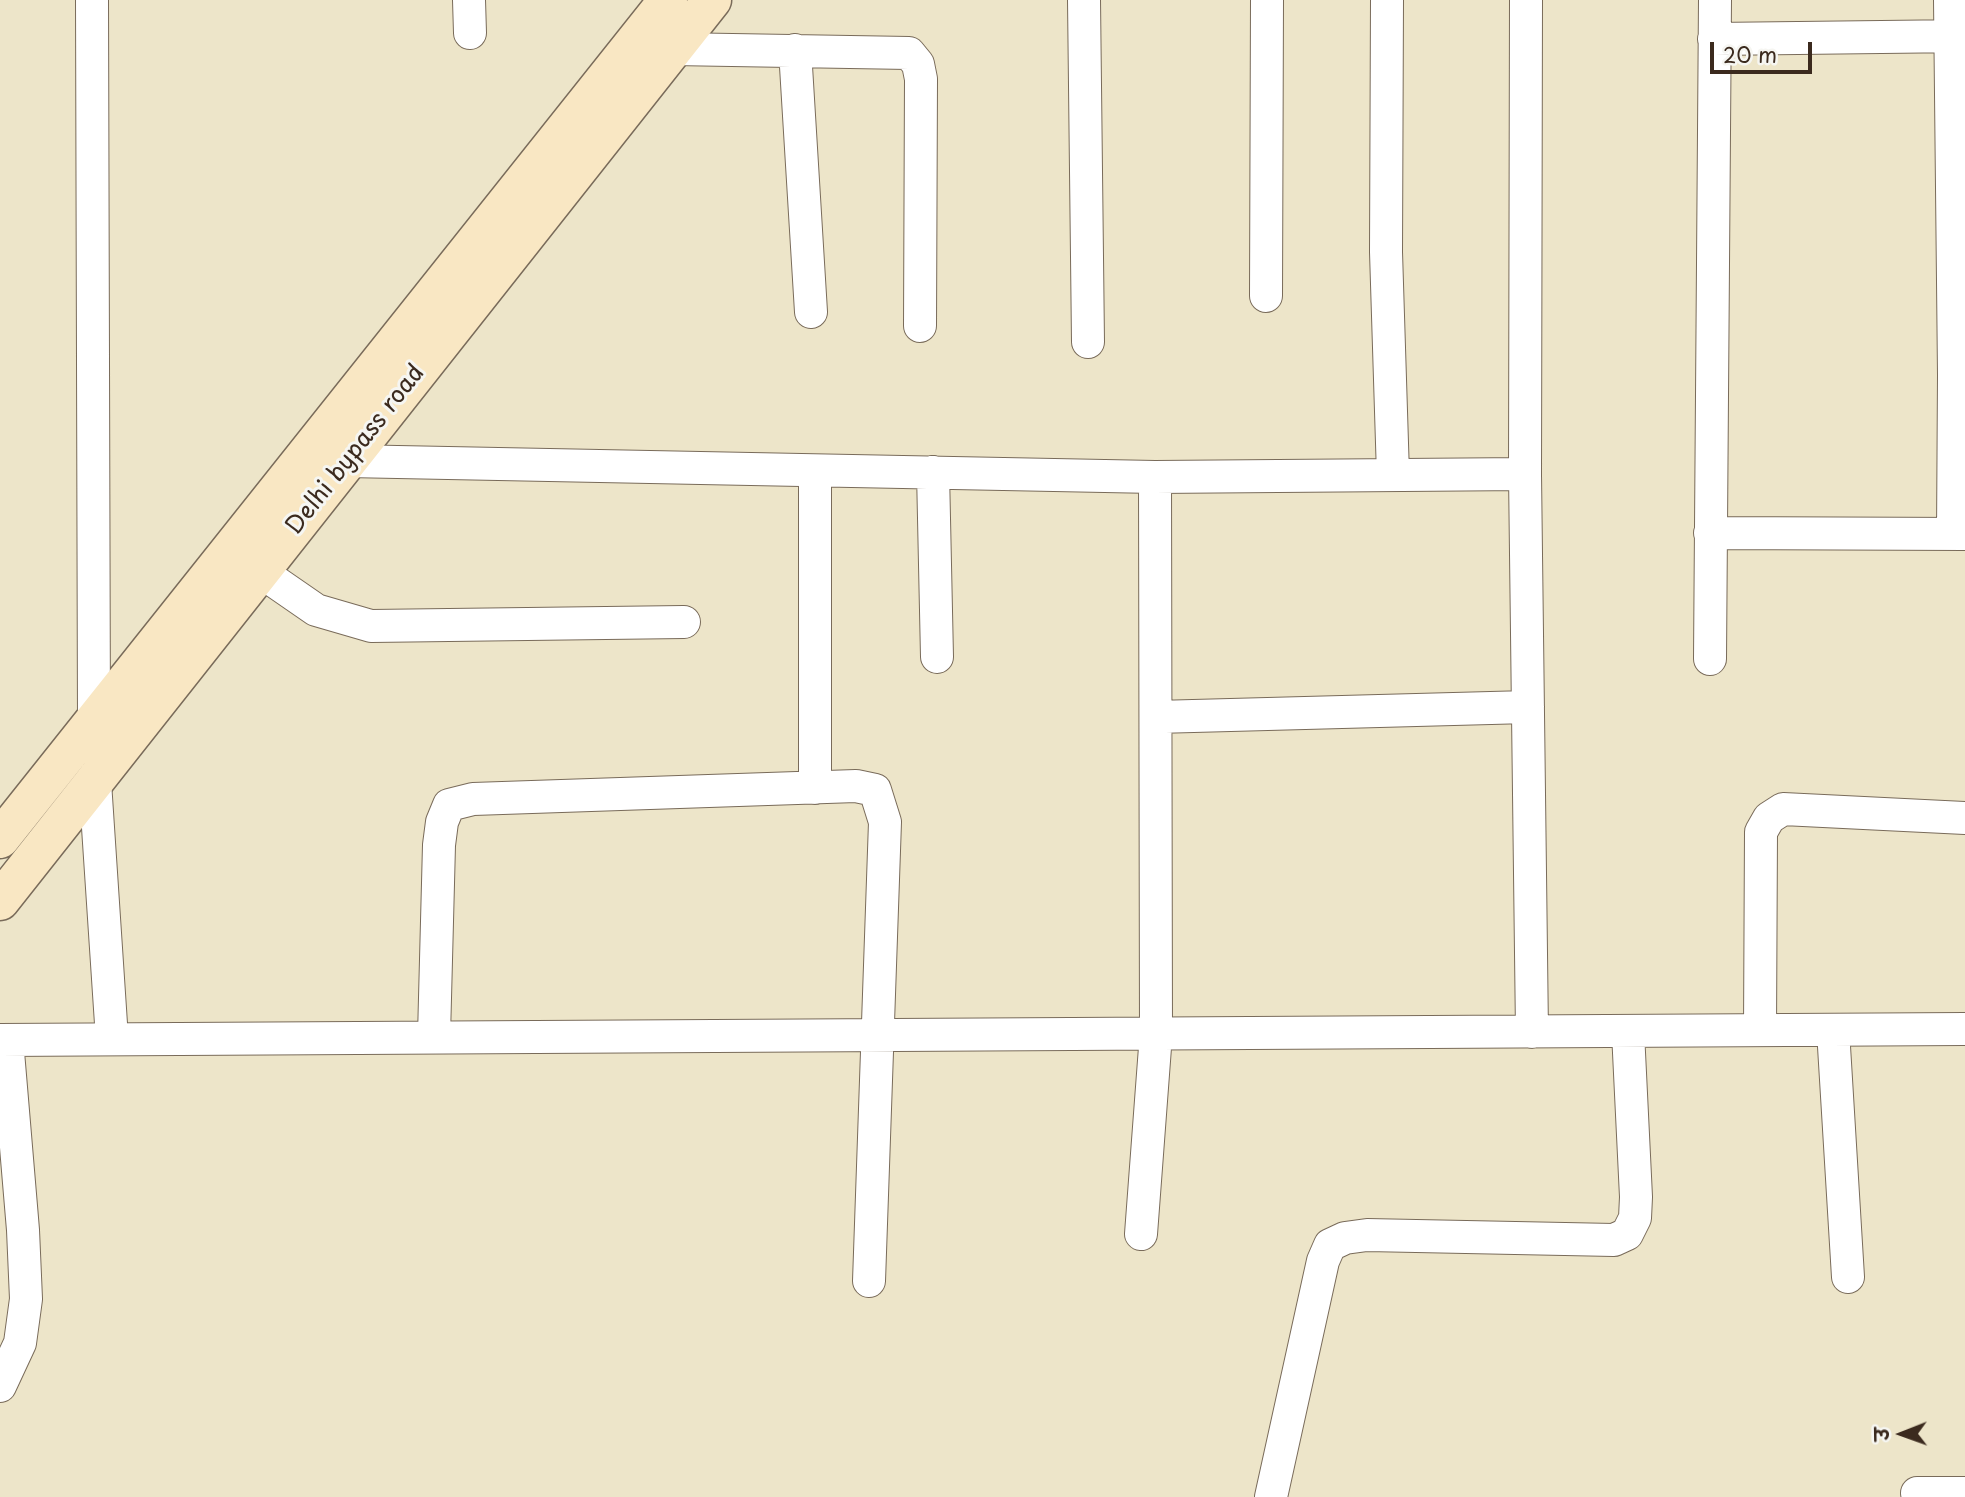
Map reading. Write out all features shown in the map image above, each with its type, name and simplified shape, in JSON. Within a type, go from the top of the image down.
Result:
[{"type":"main road","name":"Delhi bypass road","points":[[0,839],[668,0]]},
{"type":"main road","name":"Delhi bypass road","points":[[0,901],[712,0]]},
{"type":"street","points":[[92,0],[94,721]]},
{"type":"street","points":[[469,0],[470,33]]},
{"type":"street","points":[[1084,0],[1088,342]]},
{"type":"street","points":[[1266,296],[1267,0]]},
{"type":"street","points":[[1387,0],[1386,252],[1393,475]]},
{"type":"street","points":[[1526,0],[1525,474],[1532,1032]]},
{"type":"street","points":[[1710,659],[1715,0]]},
{"type":"street","points":[[1710,533],[1959,534],[1958,37],[1950,0]]},
{"type":"street","points":[[1714,40],[1958,37]]},
{"type":"street","points":[[673,49],[909,52],[918,64],[921,79],[920,326]]},
{"type":"street","points":[[795,50],[811,312]]},
{"type":"street","points":[[347,461],[1155,477],[1525,474]]},
{"type":"street","points":[[815,472],[816,788]]},
{"type":"street","points":[[933,472],[937,657]]},
{"type":"street","points":[[1141,1234],[1156,1034],[1155,477]]},
{"type":"street","points":[[261,572],[316,610],[371,625],[684,622]]},
{"type":"street","points":[[1156,717],[1528,707]]},
{"type":"street","points":[[95,782],[112,1039]]},
{"type":"street","points":[[434,1037],[439,845],[442,822],[449,805],[472,799],[856,786],[875,790],[885,822],[875,1035],[869,1281]]},
{"type":"street","points":[[1760,1029],[1761,832],[1769,818],[1783,809],[1965,818]]},
{"type":"street","points":[[0,1386],[20,1343],[26,1299],[23,1230],[4,1040],[1965,1029]]},
{"type":"street","points":[[1833,1030],[1848,1277]]},
{"type":"street","points":[[1271,1497],[1323,1261],[1330,1245],[1345,1238],[1367,1235],[1614,1240],[1627,1234],[1635,1218],[1636,1197],[1628,1032]]},
{"type":"street","points":[[1917,1493],[1965,1493]]}]
